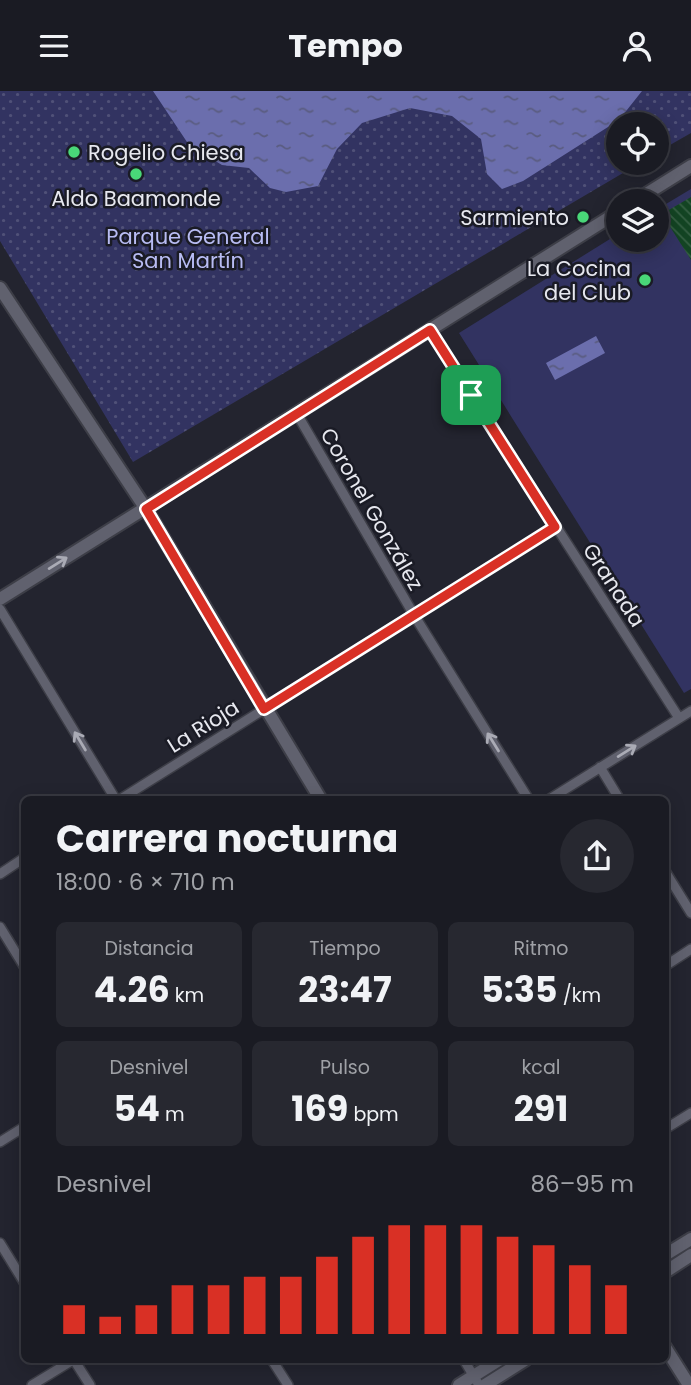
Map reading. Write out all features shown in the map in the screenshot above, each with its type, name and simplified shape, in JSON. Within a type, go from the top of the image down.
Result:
[{"type":"main road","points":[[654,189],[691,166]]},
{"type":"main road","points":[[0,599],[606,220]]},
{"type":"main road","points":[[2,296],[146,509],[318,796]]},
{"type":"main road","points":[[669,1253],[691,1239]]},
{"type":"main road","points":[[669,1269],[691,1255]]},
{"type":"main road","points":[[669,1353],[689,1385]]},
{"type":"main road","points":[[459,1385],[476,1380],[496,1363]]},
{"type":"main road","points":[[485,1385],[520,1363]]},
{"type":"street","name":"Granada","points":[[430,330],[679,718]]},
{"type":"street","name":"Coronel González","points":[[297,414],[414,615],[527,796]]},
{"type":"street","name":"La Rioja","points":[[123,796],[555,527]]},
{"type":"street","points":[[0,609],[115,796]]},
{"type":"street","points":[[554,796],[691,711]]},
{"type":"street","points":[[600,767],[618,796]]},
{"type":"street","points":[[0,874],[21,860]]},
{"type":"street","points":[[669,877],[691,913]]},
{"type":"street","points":[[0,927],[21,961]]},
{"type":"street","points":[[669,963],[691,949]]},
{"type":"street","points":[[669,1127],[691,1113]]},
{"type":"street","points":[[0,1142],[21,1128]]},
{"type":"street","points":[[0,1243],[21,1277]]},
{"type":"street","points":[[32,1385],[68,1363]]},
{"type":"street","points":[[75,1363],[90,1385]]},
{"type":"street","points":[[274,1363],[288,1385]]},
{"type":"street","points":[[466,1363],[476,1380]]},
{"type":"green space","name":"Parque General San Martín","points":[[0,91],[691,91],[691,133],[669,146],[669,112],[606,112],[606,175],[620,175],[133,462],[0,241]]},
{"type":"green space","points":[[691,189],[691,689],[684,693],[459,333],[606,241],[606,252],[669,252],[669,202]]},
{"type":"water","points":[[153,91],[642,91],[625,112],[606,112],[606,128],[523,181],[502,189],[487,174],[481,139],[452,116],[410,108],[362,123],[337,149],[318,186],[286,192],[270,188],[249,168],[222,165],[189,145]]},
{"type":"water","points":[[596,336],[605,353],[555,380],[546,363]]},
{"type":"building","points":[[691,197],[691,260],[669,225],[669,210]]},
{"type":"place","name":"Rogelio Chiesa","points":[[74,152]]},
{"type":"place","name":"Aldo Baamonde","points":[[136,174]]},
{"type":"place","name":"Sarmiento","points":[[583,217]]},
{"type":"place","name":"La Cocina del Club","points":[[645,280]]},
{"type":"route","points":[[430,330],[471,395],[555,527],[264,709],[146,509],[430,330]]}]
